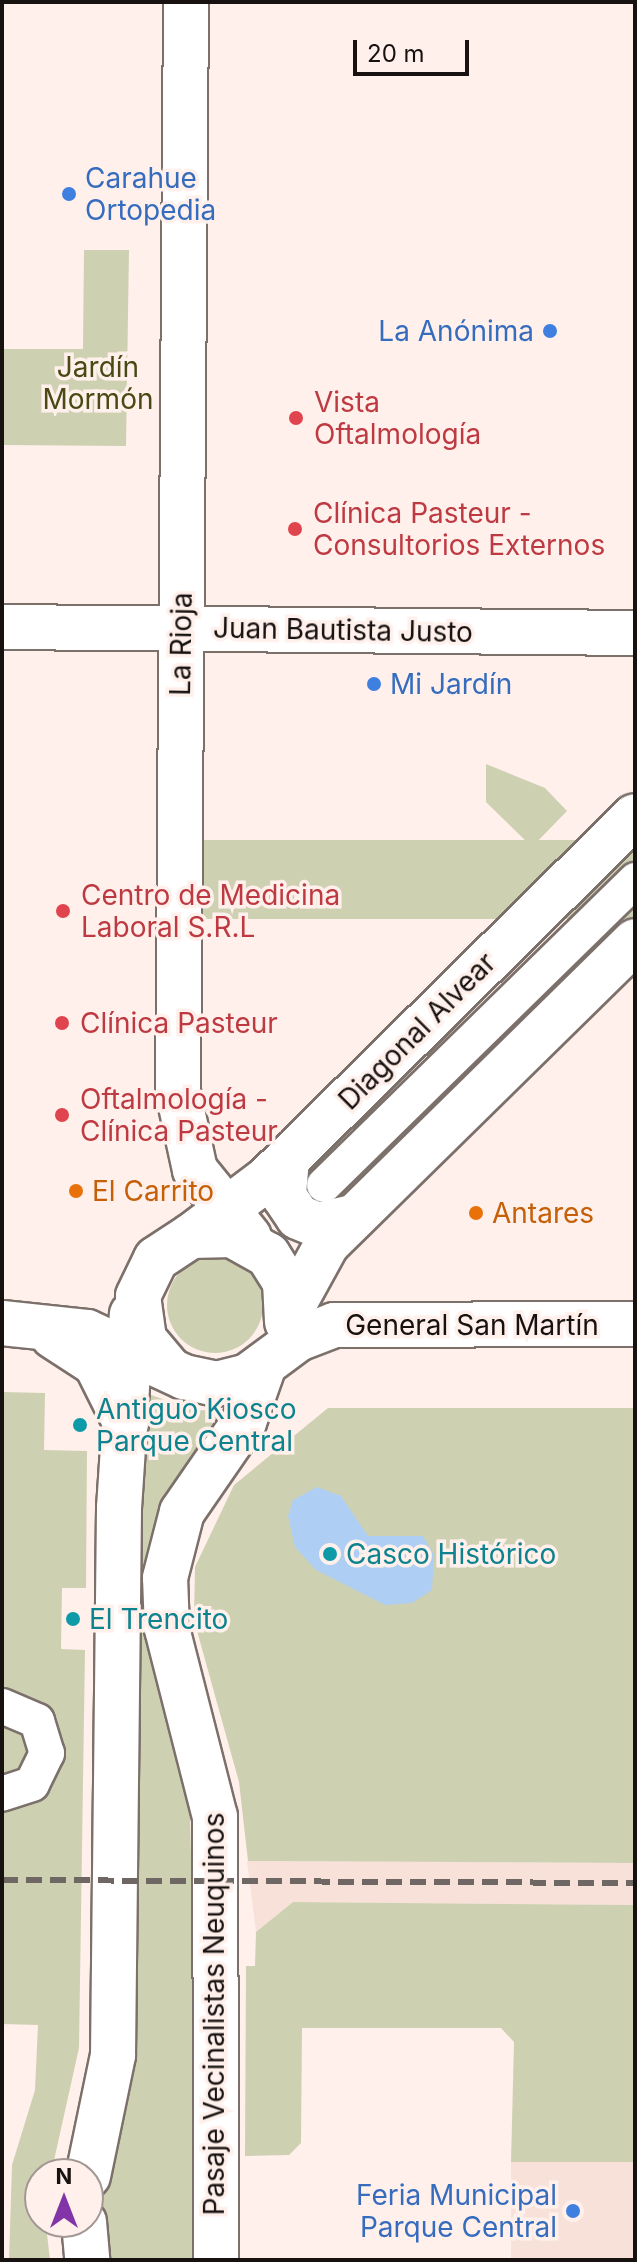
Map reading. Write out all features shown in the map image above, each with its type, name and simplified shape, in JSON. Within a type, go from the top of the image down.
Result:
[{"type":"street","name":"La Rioja","points":[[186,2],[178,1092],[207,1224],[268,1255],[285,1282],[289,1313]]},
{"type":"street","name":"Juan Bautista Justo","points":[[2,627],[635,633]]},
{"type":"street","name":"Diagonal Alvear","points":[[138,1296],[156,1259],[207,1224],[287,1159],[635,816]]},
{"type":"street","points":[[324,1185],[635,880]]},
{"type":"street","points":[[270,1361],[315,1259],[635,941]]},
{"type":"street","points":[[287,1159],[284,1196],[298,1217],[318,1225],[354,1217]]},
{"type":"street","points":[[92,2158],[113,2055],[126,1346],[138,1296]]},
{"type":"street","points":[[138,1296],[144,1339],[174,1372]]},
{"type":"street","points":[[7,1323],[85,1353],[112,1386],[126,1424]]},
{"type":"street","name":"General San Martín","points":[[7,1323],[87,1332],[126,1346],[174,1372],[216,1384],[270,1361],[320,1328],[350,1324],[635,1324]]},
{"type":"street","name":"Pasaje Vecinalistas Neuquinos","points":[[216,2260],[218,1859],[212,1796],[167,1629],[165,1578],[182,1512],[244,1422],[270,1361]]},
{"type":"street","points":[[2,1706],[37,1721],[47,1753],[32,1784],[2,1794]]},
{"type":"street","points":[[85,2238],[87,2260]]},
{"type":"shaded area","points":[[247,1861],[635,1863],[635,1905],[293,1902],[256,1932]]},
{"type":"shaded area","name":"Feria Municipal Parque Central","points":[[511,2162],[635,2162],[635,2260],[511,2260]]},
{"type":"green space","name":"Jardín Mormón","points":[[84,250],[129,250],[126,446],[2,445],[2,349],[83,349]]},
{"type":"green space","points":[[486,764],[545,788],[567,811],[532,847],[486,802]]},
{"type":"green space","points":[[172,840],[635,840],[635,919],[172,919]]},
{"type":"green space","points":[[215,1257],[233,1261],[249,1271],[259,1287],[263,1305],[259,1323],[249,1339],[233,1349],[215,1353],[197,1349],[181,1339],[171,1323],[167,1305],[171,1287],[181,1271],[197,1261]]},
{"type":"green space","points":[[2,1392],[45,1393],[44,1450],[87,1451],[86,1588],[62,1588],[61,1649],[85,1650],[79,2048],[55,2158],[24,2158],[24,2238],[47,2238],[50,2260],[9,2260],[12,2165],[35,2090],[38,2025],[2,2024]]},
{"type":"green space","points":[[145,1393],[195,1410],[234,1411],[182,1493],[201,2260],[99,2260],[98,2238],[104,2238],[104,2158],[99,2158],[127,1539]]},
{"type":"green space","points":[[328,1408],[635,1408],[635,1863],[248,1861],[239,1782],[194,1620],[195,1567],[234,1485]]},
{"type":"green space","points":[[293,1902],[635,1905],[635,2162],[511,2162],[514,2042],[501,2028],[302,2028],[301,2143],[289,2155],[245,2156],[246,1966],[255,1966],[256,1932]]},
{"type":"water","points":[[317,1487],[341,1496],[368,1536],[423,1536],[434,1555],[432,1590],[412,1603],[385,1605],[316,1570],[295,1547],[288,1516],[293,1500]]},
{"type":"railway","points":[[2,1880],[635,1883]]},
{"type":"place","name":"Carahue Ortopedia","points":[[69,194]]},
{"type":"place","name":"La Anónima","points":[[550,331]]},
{"type":"place","name":"Vista Oftalmología","points":[[296,418]]},
{"type":"place","name":"Clínica Pasteur - Consultorios Externos","points":[[295,529]]},
{"type":"place","name":"Mi Jardín","points":[[374,684]]},
{"type":"place","name":"Centro de Medicina Laboral S.R.L","points":[[63,911]]},
{"type":"place","name":"Clínica Pasteur","points":[[62,1023]]},
{"type":"place","name":"Oftalmología - Clínica Pasteur","points":[[62,1115]]},
{"type":"place","name":"El Carrito","points":[[76,1191]]},
{"type":"place","name":"Antares","points":[[476,1213]]},
{"type":"place","name":"Antiguo Kiosco Parque Central","points":[[80,1425]]},
{"type":"place","name":"Casco Histórico","points":[[330,1554]]},
{"type":"place","name":"El Trencito","points":[[73,1619]]},
{"type":"place","name":"Feria Municipal Parque Central","points":[[573,2211]]}]
